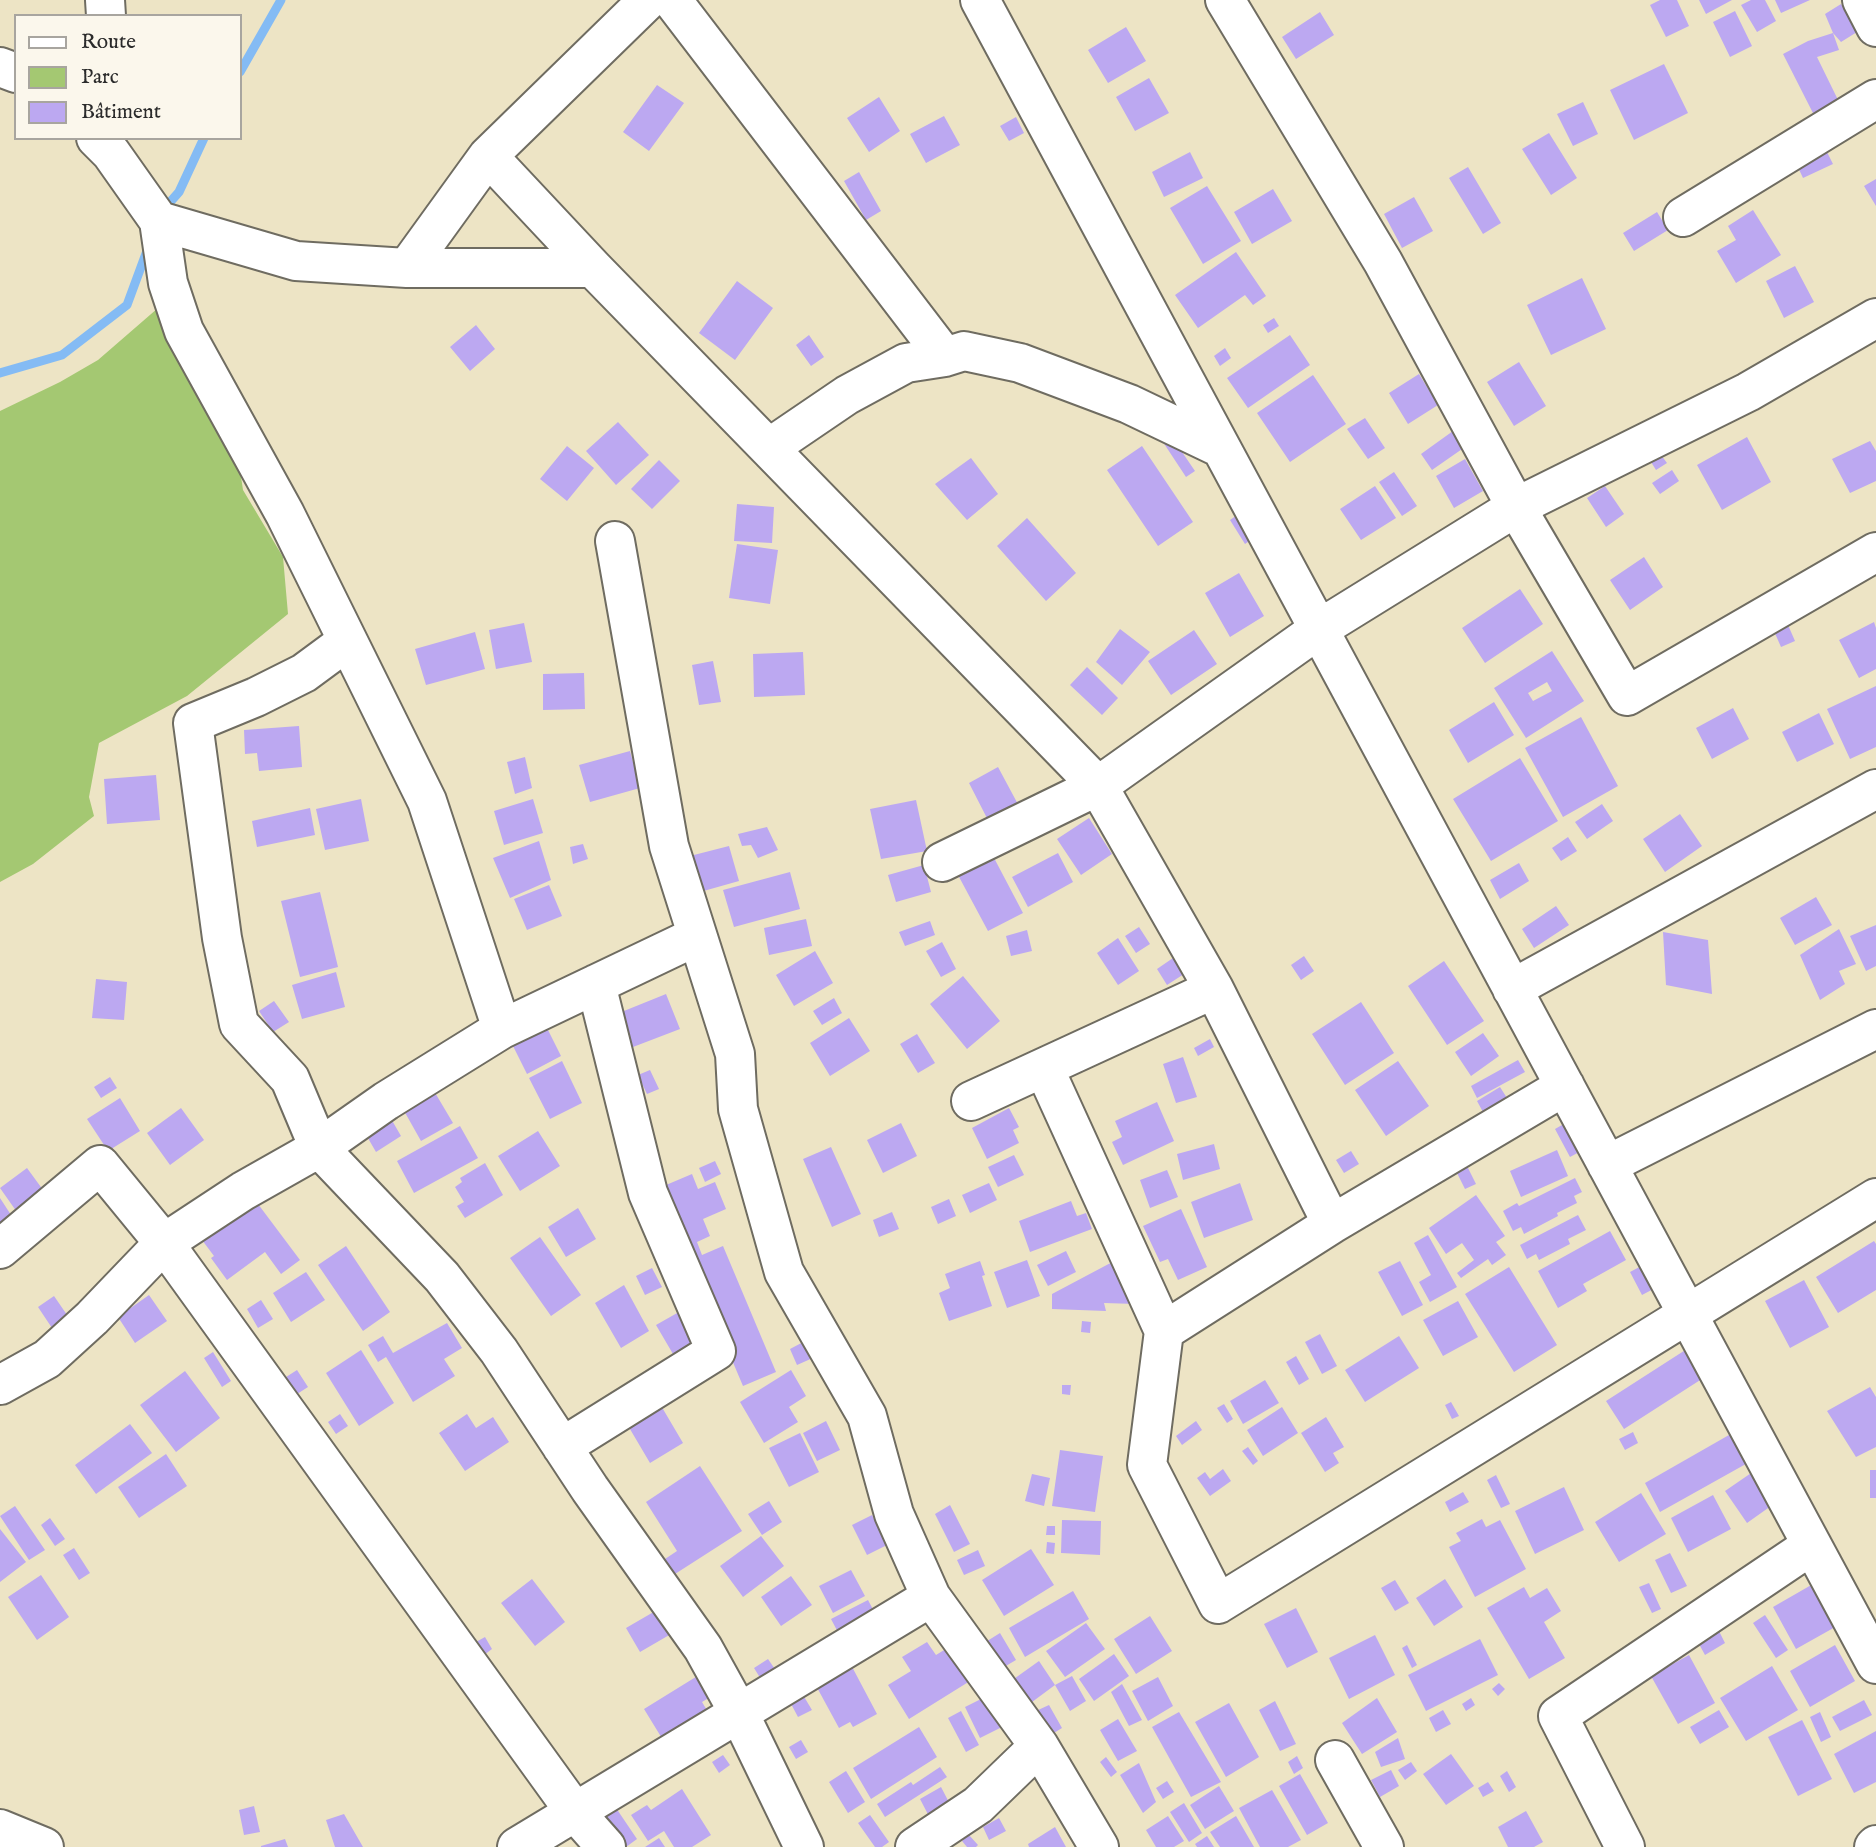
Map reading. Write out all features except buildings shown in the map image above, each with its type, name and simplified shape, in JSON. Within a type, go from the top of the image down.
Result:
[{"type":"street","points":[[407,268],[488,156],[648,0]]},
{"type":"street","points":[[672,0],[945,357]]},
{"type":"street","points":[[980,0],[1876,1664]]},
{"type":"street","points":[[1225,0],[1383,262],[1516,507],[1627,696],[1876,552]]},
{"type":"street","points":[[1862,0],[1876,27]]},
{"type":"street","points":[[1683,217],[1876,99]]},
{"type":"street","points":[[106,143],[159,220],[168,283],[184,331],[285,513],[346,642],[427,801],[502,1029]]},
{"type":"street","points":[[488,156],[593,268],[1098,786],[1214,989],[1332,1224]]},
{"type":"street","points":[[159,220],[296,261],[407,268],[593,268]]},
{"type":"street","points":[[942,862],[1098,786],[1319,629],[1516,507],[1748,392],[1876,318]]},
{"type":"street","points":[[769,448],[847,395],[906,363],[964,351],[1020,363],[1129,404],[1221,448]]},
{"type":"street","points":[[615,541],[669,846],[735,1054],[738,1109],[784,1272],[867,1416],[894,1514],[931,1597],[1039,1746],[1099,1847]]},
{"type":"street","points":[[346,642],[304,673],[256,698],[193,723],[222,938],[239,1024],[290,1079],[319,1148],[442,1277],[499,1351],[562,1447],[703,1648],[804,1847]]},
{"type":"street","points":[[1512,989],[1876,789]]},
{"type":"street","points":[[0,1385],[47,1359],[92,1318],[164,1242],[243,1191],[319,1148],[386,1101],[502,1029],[697,936]]},
{"type":"street","points":[[562,1447],[716,1352],[648,1193],[596,984]]},
{"type":"street","points":[[971,1101],[1214,989]]},
{"type":"street","points":[[1607,1165],[1876,1029]]},
{"type":"street","points":[[1044,1068],[1164,1331],[1147,1465],[1218,1605],[1876,1198]]},
{"type":"street","points":[[1164,1331],[1332,1224],[1565,1086]]},
{"type":"street","points":[[0,1248],[100,1165],[164,1242],[575,1812],[606,1847]]},
{"type":"street","points":[[1625,1847],[1558,1716],[1812,1545]]},
{"type":"street","points":[[517,1847],[931,1597]]},
{"type":"street","points":[[915,1847],[978,1805],[1039,1746]]},
{"type":"street","points":[[1335,1760],[1384,1847]]},
{"type":"street","points":[[0,1829],[44,1847]]},
{"type":"green space","points":[[158,308],[235,437],[243,490],[283,557],[288,614],[187,696],[99,743],[89,797],[94,816],[33,864],[0,882],[0,411],[98,360]]},
{"type":"waterway","points":[[242,68],[281,0]]},
{"type":"waterway","points":[[164,209],[179,192],[203,140]]},
{"type":"waterway","points":[[0,373],[62,355],[127,305],[148,248]]}]
